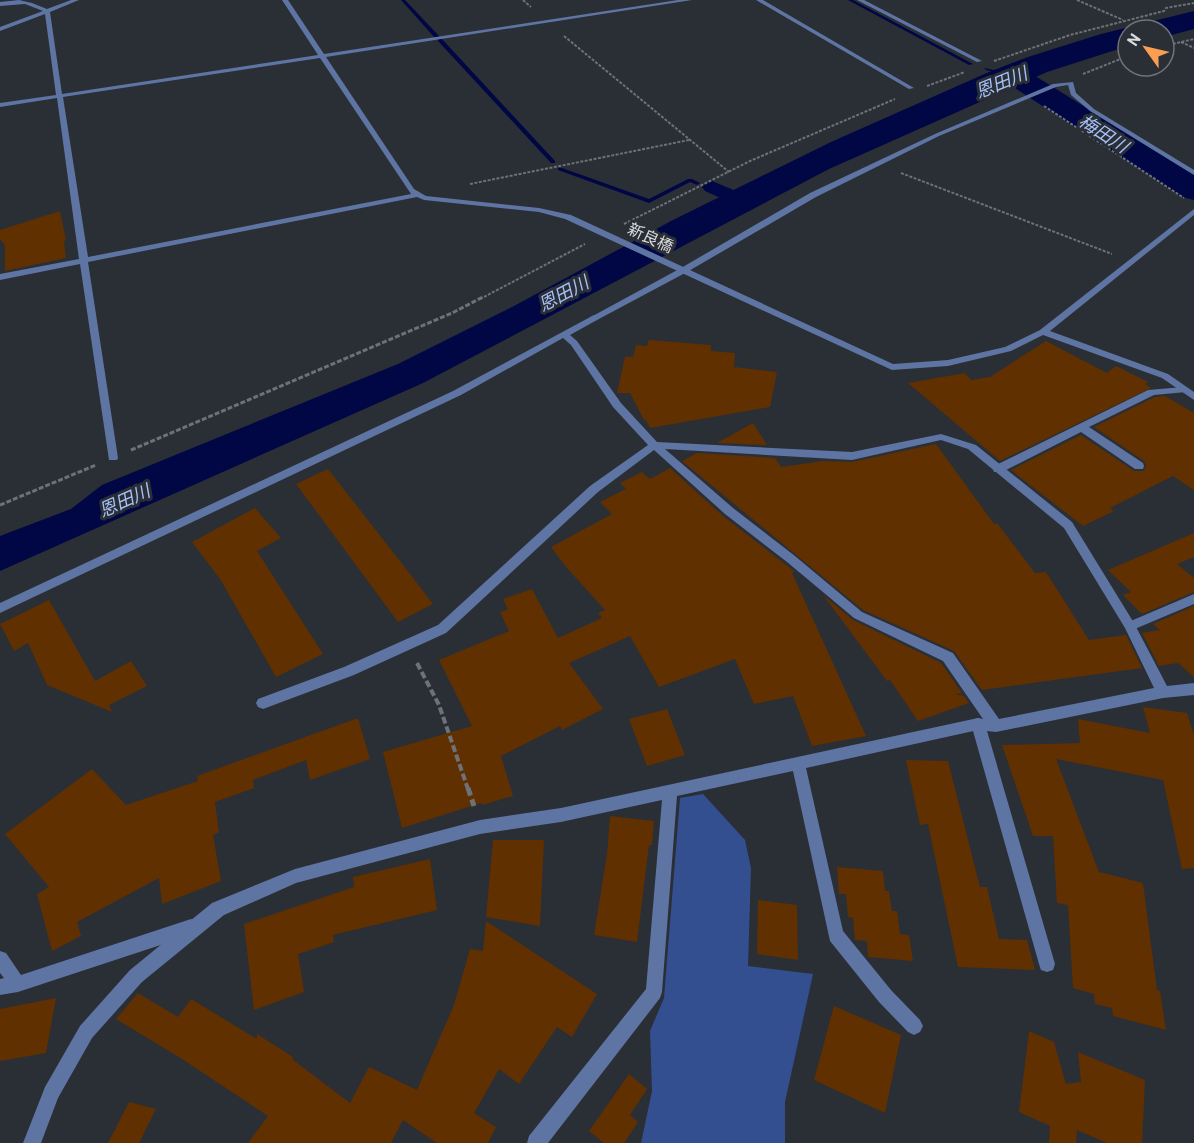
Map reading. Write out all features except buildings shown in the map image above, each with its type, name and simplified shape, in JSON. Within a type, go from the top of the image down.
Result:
[{"type":"street","points":[[0,29],[76,0]]},
{"type":"street","points":[[285,0],[411,191],[417,195]]},
{"type":"street","points":[[0,105],[689,0]]},
{"type":"street","points":[[759,0],[911,87]]},
{"type":"street","points":[[860,0],[979,61]]},
{"type":"street","points":[[0,4],[10,1],[32,3],[47,10]]},
{"type":"street","points":[[47,10],[113,458]]},
{"type":"street","points":[[0,608],[458,393],[566,335],[781,212],[877,163],[1055,85],[1071,84],[1073,93],[1092,110],[1194,173]]},
{"type":"street","points":[[0,277],[417,195]]},
{"type":"street","name":"新良橋","points":[[417,195],[424,198],[558,214],[682,268],[892,367],[958,360],[1008,349],[1043,332],[1194,211]]},
{"type":"street","points":[[1043,332],[1165,376],[1194,397]]},
{"type":"street","points":[[566,335],[581,352],[617,405],[654,445],[729,511],[858,615],[948,657],[996,726]]},
{"type":"street","points":[[998,469],[1152,392],[1183,390]]},
{"type":"street","points":[[1083,428],[1139,466]]},
{"type":"street","points":[[263,703],[349,671],[409,646],[442,629],[594,489],[654,445],[852,456],[941,437],[972,447],[1068,525],[1130,626],[1163,692]]},
{"type":"street","points":[[1130,626],[1194,599]]},
{"type":"street","points":[[32,1143],[51,1093],[86,1032],[136,976],[218,909],[295,876],[480,827],[561,815],[978,724],[996,726],[1163,692],[1194,689]]},
{"type":"street","points":[[978,724],[1047,964]]},
{"type":"street","points":[[798,763],[836,935],[885,996],[914,1026]]},
{"type":"street","points":[[537,1143],[654,992],[670,791]]},
{"type":"street","points":[[0,987],[18,984],[198,924]]},
{"type":"street","points":[[0,959],[18,984]]},
{"type":"path","points":[[523,0],[729,172]]},
{"type":"path","points":[[1077,0],[1119,18]]},
{"type":"path","points":[[1176,43],[1194,39]]},
{"type":"path","points":[[1180,42],[1192,47]]},
{"type":"path","points":[[1071,84],[1082,74],[1116,61]]},
{"type":"path","points":[[1026,96],[1188,201]]},
{"type":"path","points":[[469,184],[689,140]]},
{"type":"path","points":[[877,163],[1130,261]]},
{"type":"path","points":[[0,505],[452,313],[607,234]]},
{"type":"path","points":[[409,646],[439,705],[480,827]]},
{"type":"shaded area","points":[[703,794],[745,840],[751,868],[748,966],[813,974],[785,1102],[785,1143],[641,1143],[652,1091],[650,1031],[664,998],[680,798]]},
{"type":"water","points":[[1194,11],[1194,29],[1176,34],[1176,18],[1166,18]]},
{"type":"water","name":"恩田川","points":[[1116,30],[1116,50],[1047,72],[829,169],[423,383],[0,571],[0,536],[71,509],[102,485],[398,364],[514,306],[673,220],[831,142],[989,72]]},
{"type":"waterway","points":[[403,0],[437,37]]},
{"type":"waterway","points":[[850,0],[971,64]]},
{"type":"waterway","points":[[440,40],[553,162]]},
{"type":"waterway","name":"恩田川","points":[[986,69],[1004,73]]},
{"type":"waterway","name":"梅田川","points":[[1014,75],[1194,190]]},
{"type":"waterway","points":[[560,169],[649,201],[690,180],[697,183]]},
{"type":"waterway","points":[[712,187],[741,200]]}]
